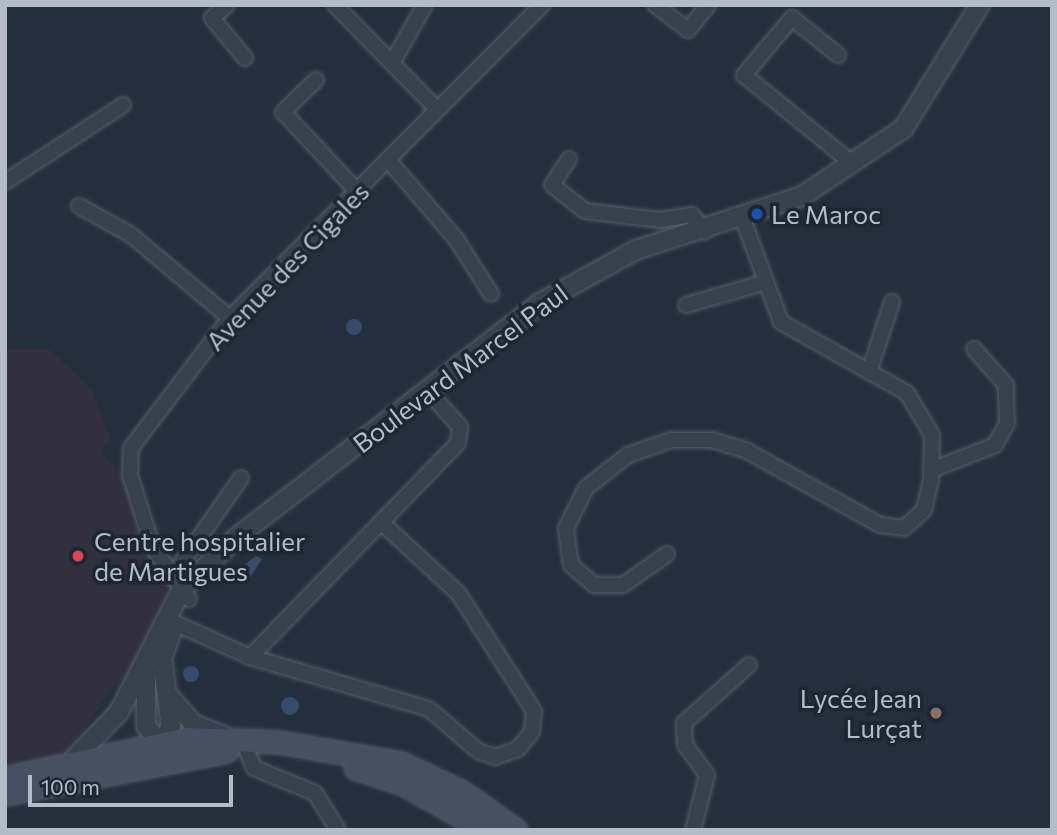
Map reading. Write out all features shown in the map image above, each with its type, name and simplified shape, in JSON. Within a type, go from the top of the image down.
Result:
[{"type":"main road","points":[[5,794],[77,770],[165,748],[279,742],[401,763],[462,792],[516,830]]},
{"type":"main road","points":[[165,748],[247,751],[376,774],[435,799],[485,830]]},
{"type":"main road","points":[[5,778],[77,770]]},
{"type":"street","points":[[227,5],[212,18],[245,58]]},
{"type":"street","points":[[335,5],[437,109]]},
{"type":"street","points":[[392,63],[425,5]]},
{"type":"street","name":"Avenue des Cigales","points":[[181,589],[146,527],[130,475],[131,448],[230,318],[389,161],[541,5]]},
{"type":"street","points":[[655,5],[688,30],[708,5]]},
{"type":"street","name":"Boulevard Marcel Paul","points":[[165,748],[162,659],[170,621],[181,589],[208,564],[538,304],[606,265],[743,219],[802,196],[913,120],[980,5]]},
{"type":"street","points":[[838,55],[792,18],[744,75],[852,163]]},
{"type":"street","points":[[316,79],[283,112],[357,191]]},
{"type":"street","points":[[5,182],[123,105]]},
{"type":"street","points":[[569,159],[552,185],[585,211],[660,219],[692,215],[705,232]]},
{"type":"street","points":[[389,161],[456,239],[491,294]]},
{"type":"street","points":[[79,206],[131,235],[230,318]]},
{"type":"street","points":[[667,554],[622,585],[594,585],[571,565],[566,528],[586,488],[628,455],[671,440],[712,440],[747,452],[880,525],[904,528],[924,510],[931,470],[932,435],[907,393],[781,322],[743,219]]},
{"type":"street","points":[[687,305],[766,282]]},
{"type":"street","points":[[869,372],[892,302]]},
{"type":"street","points":[[931,470],[995,445],[1007,423],[1006,385],[974,349]]},
{"type":"street","points":[[250,657],[462,434],[429,392]]},
{"type":"street","points":[[181,589],[241,478]]},
{"type":"street","points":[[170,621],[250,657],[429,709],[478,751],[495,757],[518,749],[532,732],[534,711],[459,594],[381,522]]},
{"type":"street","name":"Boulevard Marcel Paul","points":[[77,770],[119,712],[146,659],[170,621]]},
{"type":"street","name":"Boulevard Marcel Paul","points":[[146,659],[146,726],[165,748]]},
{"type":"street","points":[[693,830],[706,775],[685,745],[684,723],[750,665]]},
{"type":"street","points":[[165,692],[193,724],[217,735],[307,738],[401,763]]},
{"type":"street","points":[[247,751],[254,768],[315,793],[338,830]]},
{"type":"shaded area","name":"Centre hospitalier de Martigues","points":[[5,349],[50,350],[91,389],[110,439],[100,451],[127,482],[168,595],[135,668],[108,693],[71,751],[5,765]]},
{"type":"water","points":[[351,319],[357,319],[362,327],[360,333],[351,335],[346,330],[346,324]]},
{"type":"water","points":[[256,556],[262,559],[249,579],[238,570]]},
{"type":"water","points":[[191,666],[199,674],[191,682],[183,674]]},
{"type":"water","points":[[286,697],[294,697],[299,706],[297,713],[286,715],[281,710],[281,702]]},
{"type":"place","name":"Le Maroc","points":[[757,214]]},
{"type":"place","name":"Centre hospitalier de Martigues","points":[[78,556]]},
{"type":"place","name":"Lycée Jean Lurçat","points":[[936,713]]}]
